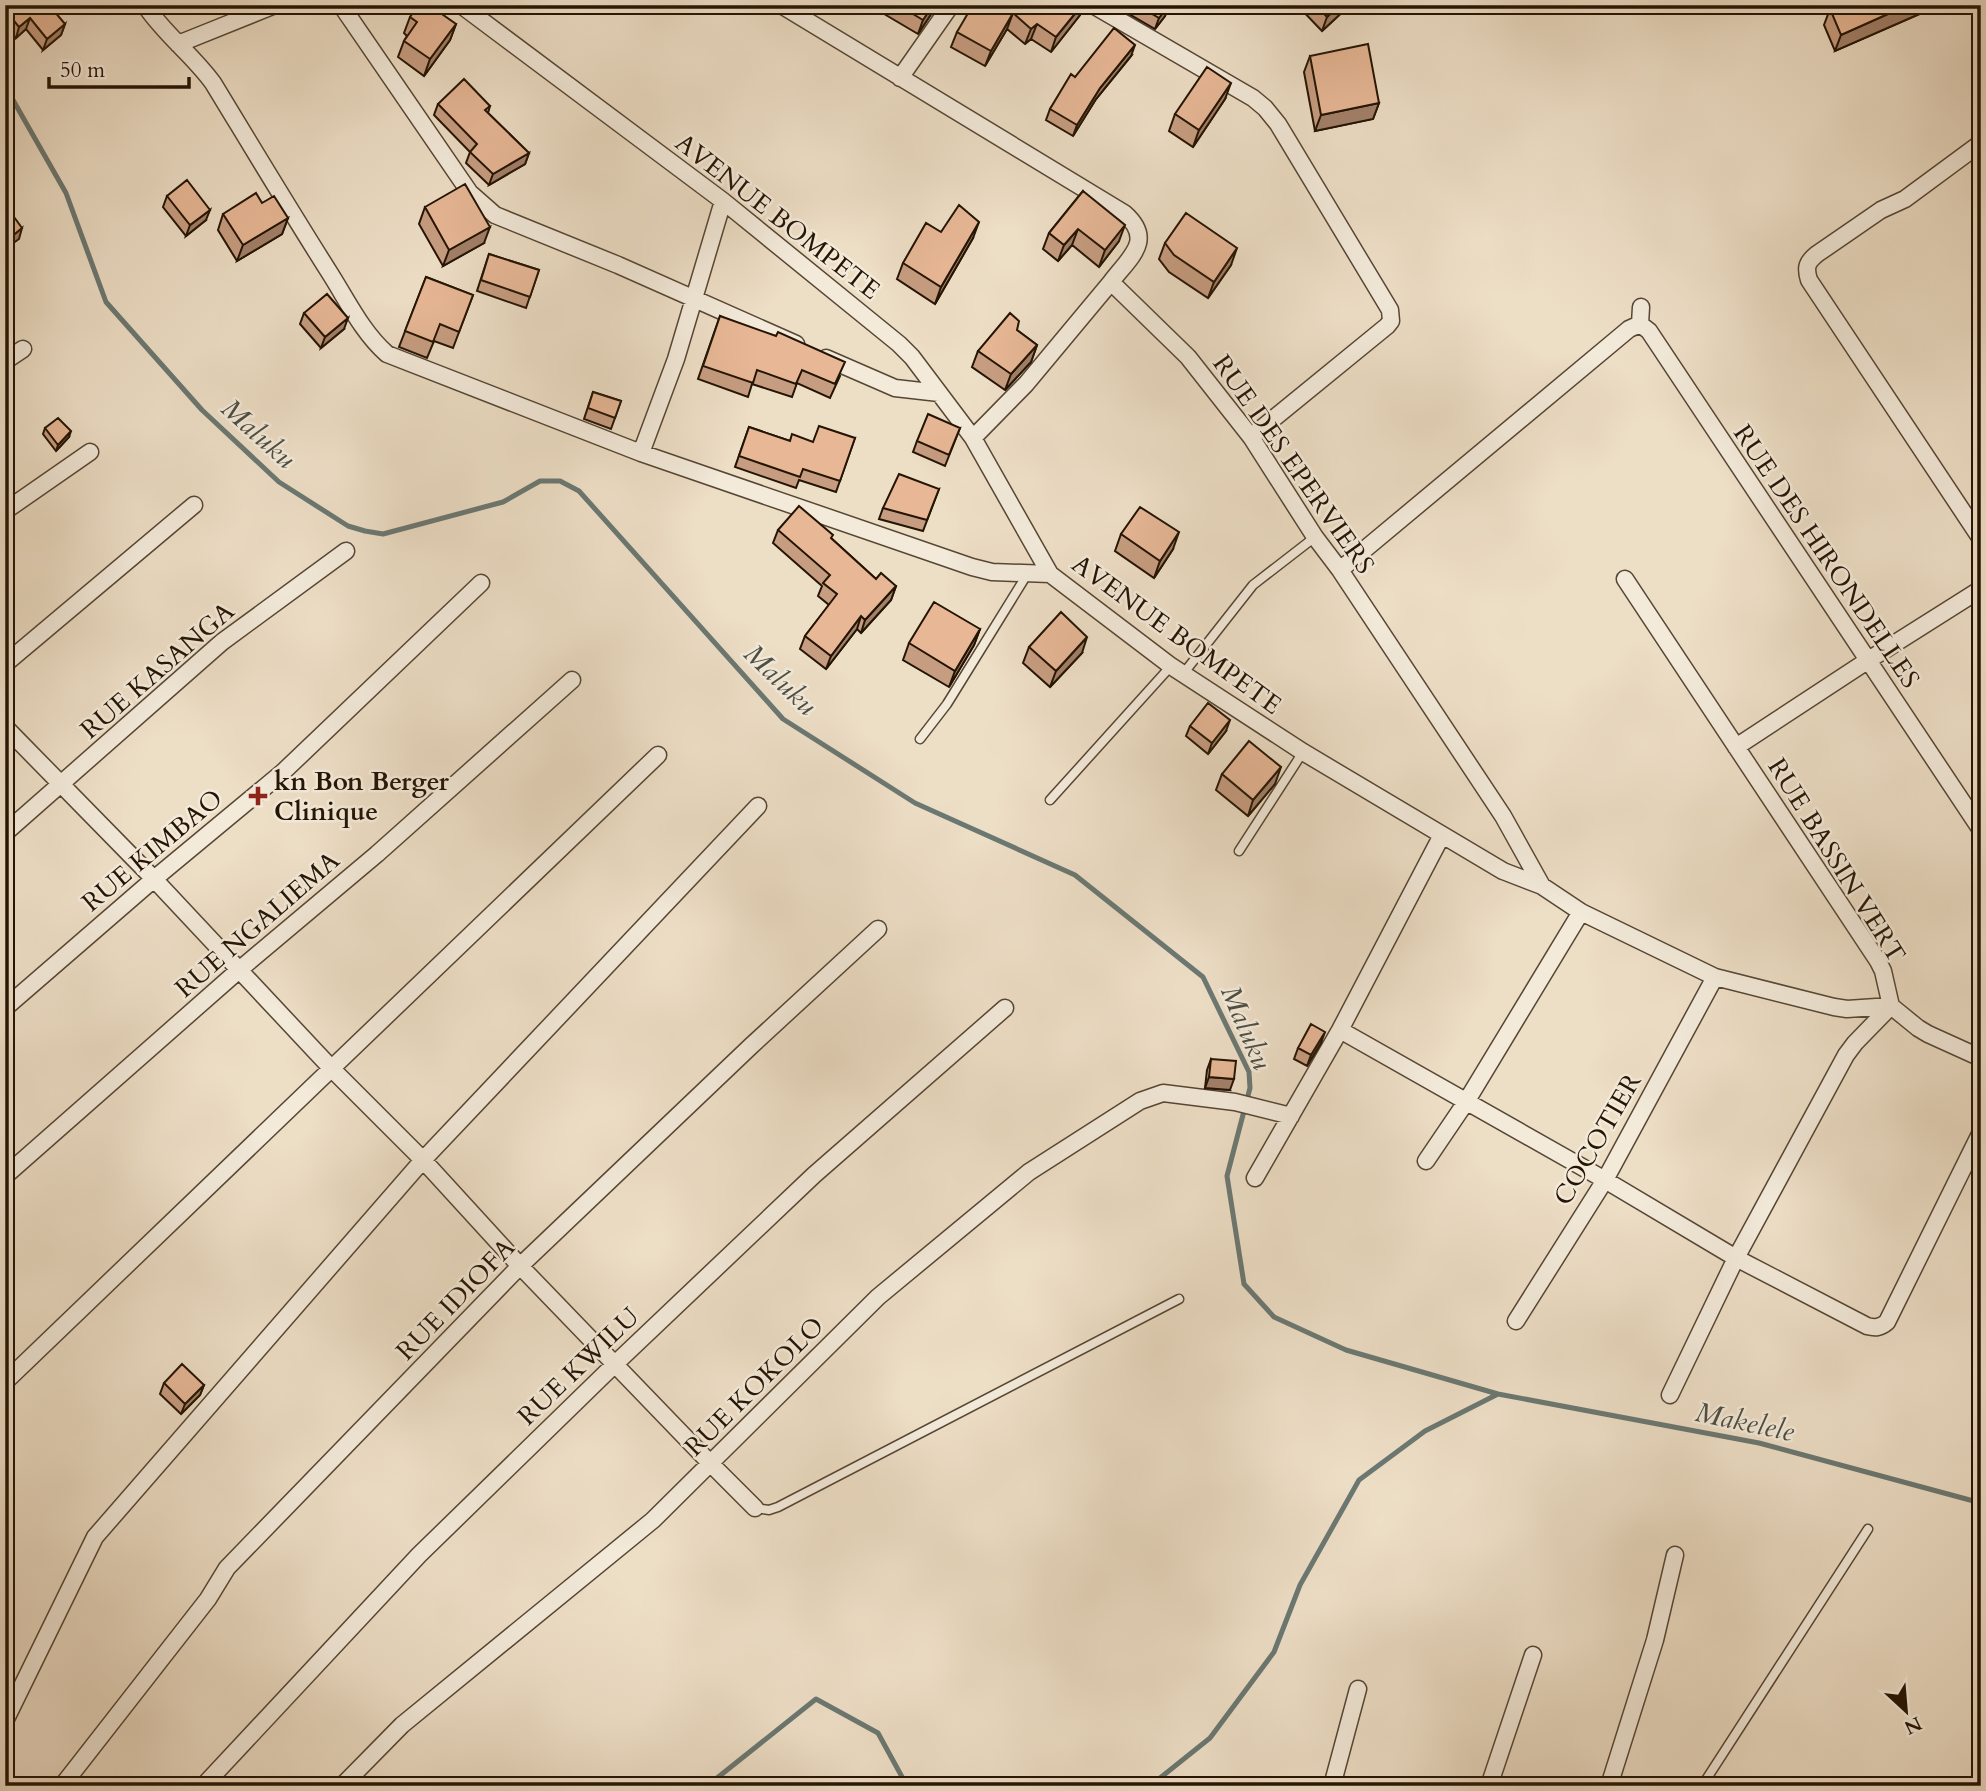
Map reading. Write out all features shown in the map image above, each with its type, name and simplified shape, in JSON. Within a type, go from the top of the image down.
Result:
[{"type":"street","points":[[145,5],[164,31],[213,83],[304,233],[372,338],[387,354],[641,453],[972,567],[992,572],[1050,574]]},
{"type":"street","points":[[178,44],[275,5]]},
{"type":"street","points":[[341,5],[470,193],[495,215],[694,298],[887,385],[939,393]]},
{"type":"street","name":"AVENUE BOMPETE","points":[[461,5],[723,201],[899,344],[912,357],[973,438],[1050,574],[1177,670],[1303,752],[1515,877],[1542,886],[1581,912],[1715,977],[1834,1007],[1847,1009],[1891,1006]]},
{"type":"street","points":[[781,5],[1124,213],[1135,223],[1140,233],[1139,244],[1111,282],[1026,384],[973,438]]},
{"type":"street","points":[[900,78],[951,5]]},
{"type":"street","points":[[1093,5],[1253,98],[1265,108],[1278,124],[1390,310],[1391,321],[1387,326],[1251,437]]},
{"type":"street","points":[[1981,143],[1905,199],[1881,210],[1817,254],[1808,262],[1806,270],[1809,280],[1981,539]]},
{"type":"street","points":[[641,453],[676,359],[723,201]]},
{"type":"street","name":"RUE DES EPERVIERS","points":[[1111,282],[1188,357],[1251,437],[1503,816],[1542,886]]},
{"type":"street","points":[[1340,570],[1629,328],[1640,324],[1641,307]]},
{"type":"street","name":"RUE DES HIRONDELLES","points":[[1640,324],[1649,331],[1981,830]]},
{"type":"street","points":[[5,361],[23,349]]},
{"type":"street","points":[[5,511],[90,452]]},
{"type":"street","points":[[5,664],[194,505]]},
{"type":"street","name":"RUE KASANGA","points":[[5,833],[222,642],[346,551]]},
{"type":"street","name":"RUE BASSIN VERT","points":[[1625,579],[1878,961],[1891,1006],[1846,1055],[1736,1258],[1670,1395]]},
{"type":"street","name":"RUE KIMBAO","points":[[5,1008],[274,780],[481,583]]},
{"type":"street","points":[[1736,747],[1981,589]]},
{"type":"street","name":"RUE NGALIEMA","points":[[5,1177],[239,970],[377,854],[572,680]]},
{"type":"street","points":[[5,727],[154,879],[332,1069],[423,1160],[520,1266],[755,1508]]},
{"type":"street","points":[[5,1382],[658,755]]},
{"type":"street","points":[[5,1721],[95,1537],[423,1160],[758,806]]},
{"type":"street","points":[[1255,1178],[1339,1030],[1442,835]]},
{"type":"street","points":[[1426,1161],[1466,1102],[1581,912]]},
{"type":"street","name":"RUE IDIOFA","points":[[62,1786],[208,1599],[227,1567],[520,1266],[878,929]]},
{"type":"street","name":"COCOTIER","points":[[1516,1321],[1605,1180],[1715,977]]},
{"type":"street","points":[[1891,1006],[1928,1034],[1981,1058]]},
{"type":"street","name":"RUE KWILU","points":[[207,1782],[419,1555],[615,1364],[814,1175],[1005,1008]]},
{"type":"street","points":[[1339,1030],[1605,1180],[1736,1258],[1875,1328],[1887,1322],[1981,1132]]},
{"type":"street","name":"RUE KOKOLO","points":[[342,1786],[402,1725],[653,1520],[878,1297],[1042,1163],[1140,1101],[1163,1093],[1243,1104],[1291,1116]]},
{"type":"street","points":[[1609,1786],[1655,1640],[1675,1555]]},
{"type":"street","points":[[1489,1786],[1533,1655]]},
{"type":"street","points":[[1332,1786],[1358,1689]]},
{"type":"lane","points":[[1050,800],[1177,670],[1253,585],[1315,537]]},
{"type":"lane","points":[[920,739],[947,704],[1028,573]]},
{"type":"lane","points":[[1239,851],[1303,752]]},
{"type":"lane","points":[[755,1508],[769,1510],[778,1507],[1179,1299]]},
{"type":"lane","points":[[1702,1786],[1868,1529]]},
{"type":"building","points":[[8,5],[49,5],[65,24],[47,39],[30,18],[19,27],[5,10]]},
{"type":"building","points":[[418,5],[429,5],[456,24],[430,59],[404,41],[417,22],[410,17]]},
{"type":"building","points":[[898,5],[933,5],[923,20]]},
{"type":"building","points":[[977,5],[1082,5],[1056,37],[1037,24],[1031,29],[1013,13],[991,51],[957,32],[971,8],[974,9]]},
{"type":"building","points":[[1137,5],[1169,5],[1159,18]]},
{"type":"building","points":[[1316,5],[1340,5],[1327,17]]},
{"type":"building","points":[[1838,5],[1908,5],[1841,35],[1830,9]]},
{"type":"building","points":[[1114,28],[1135,45],[1100,88],[1077,125],[1050,109],[1071,74],[1075,77]]},
{"type":"building","points":[[1368,44],[1379,103],[1321,115],[1310,56]]},
{"type":"building","points":[[1207,67],[1231,83],[1199,130],[1175,114]]},
{"type":"building","points":[[464,79],[490,106],[485,110],[529,153],[493,174],[470,152],[477,144],[438,104]]},
{"type":"building","points":[[187,180],[210,210],[190,225],[167,196]]},
{"type":"building","points":[[465,184],[490,227],[449,250],[425,207]]},
{"type":"building","points":[[1083,191],[1125,225],[1105,250],[1078,229],[1064,245],[1049,233]]},
{"type":"building","points":[[256,193],[262,203],[274,196],[288,218],[243,245],[223,214]]},
{"type":"building","points":[[959,205],[979,222],[941,287],[903,263],[926,223],[941,232]]},
{"type":"building","points":[[5,207],[22,228],[5,242]]},
{"type":"building","points":[[1186,213],[1237,248],[1214,282],[1174,255],[1165,243]]},
{"type":"building","points":[[489,254],[539,270],[530,297],[481,280]]},
{"type":"building","points":[[426,277],[473,295],[459,332],[440,324],[433,342],[405,331]]},
{"type":"building","points":[[327,294],[348,318],[325,337],[304,313]]},
{"type":"building","points":[[1010,313],[1019,321],[1017,330],[1037,345],[1011,374],[978,351]]},
{"type":"building","points":[[720,316],[776,336],[778,332],[845,362],[835,384],[802,370],[796,384],[757,370],[753,383],[703,366]]},
{"type":"building","points":[[593,392],[621,401],[615,418],[588,408]]},
{"type":"building","points":[[928,414],[960,428],[949,455],[917,441]]},
{"type":"building","points":[[58,418],[71,431],[58,445],[45,428]]},
{"type":"building","points":[[819,426],[855,438],[840,481],[803,469],[800,477],[739,456],[749,427],[790,441],[792,434],[813,442]]},
{"type":"building","points":[[899,474],[939,489],[927,520],[883,508]]},
{"type":"building","points":[[799,506],[833,535],[831,538],[876,579],[881,573],[896,586],[865,620],[861,616],[831,656],[805,636],[837,594],[823,583],[830,575],[778,530]]},
{"type":"building","points":[[1140,507],[1179,532],[1160,561],[1121,534]]},
{"type":"building","points":[[934,602],[980,629],[955,671],[909,643]]},
{"type":"building","points":[[1061,612],[1087,637],[1056,671],[1029,647]]},
{"type":"building","points":[[1208,703],[1230,720],[1212,743],[1190,726]]},
{"type":"building","points":[[1249,741],[1281,767],[1253,800],[1222,774]]},
{"type":"building","points":[[1311,1024],[1325,1032],[1311,1055],[1298,1048]]},
{"type":"building","points":[[1211,1059],[1236,1061],[1234,1079],[1209,1077]]},
{"type":"building","points":[[182,1364],[204,1385],[185,1404],[164,1383]]},
{"type":"waterway","name":"Maluku","points":[[5,95],[13,100],[66,193],[106,302],[202,410],[279,482],[348,526],[383,534],[503,502],[540,481],[560,481],[579,491],[783,719],[915,803],[1075,875],[1203,977],[1249,1072],[1250,1088],[1227,1176],[1244,1284],[1274,1317],[1346,1350],[1498,1394],[1759,1443],[1981,1503]]},
{"type":"waterway","points":[[1150,1786],[1210,1738],[1274,1652],[1300,1585],[1359,1480],[1425,1431],[1498,1394]]},
{"type":"waterway","points":[[698,1786],[717,1778],[816,1699],[878,1733],[907,1786]]},
{"type":"place","name":"kn Bon Berger Clinique","points":[[258,796]]},
{"type":"water label","name":"Makelele","points":[[1745,1421]]}]
